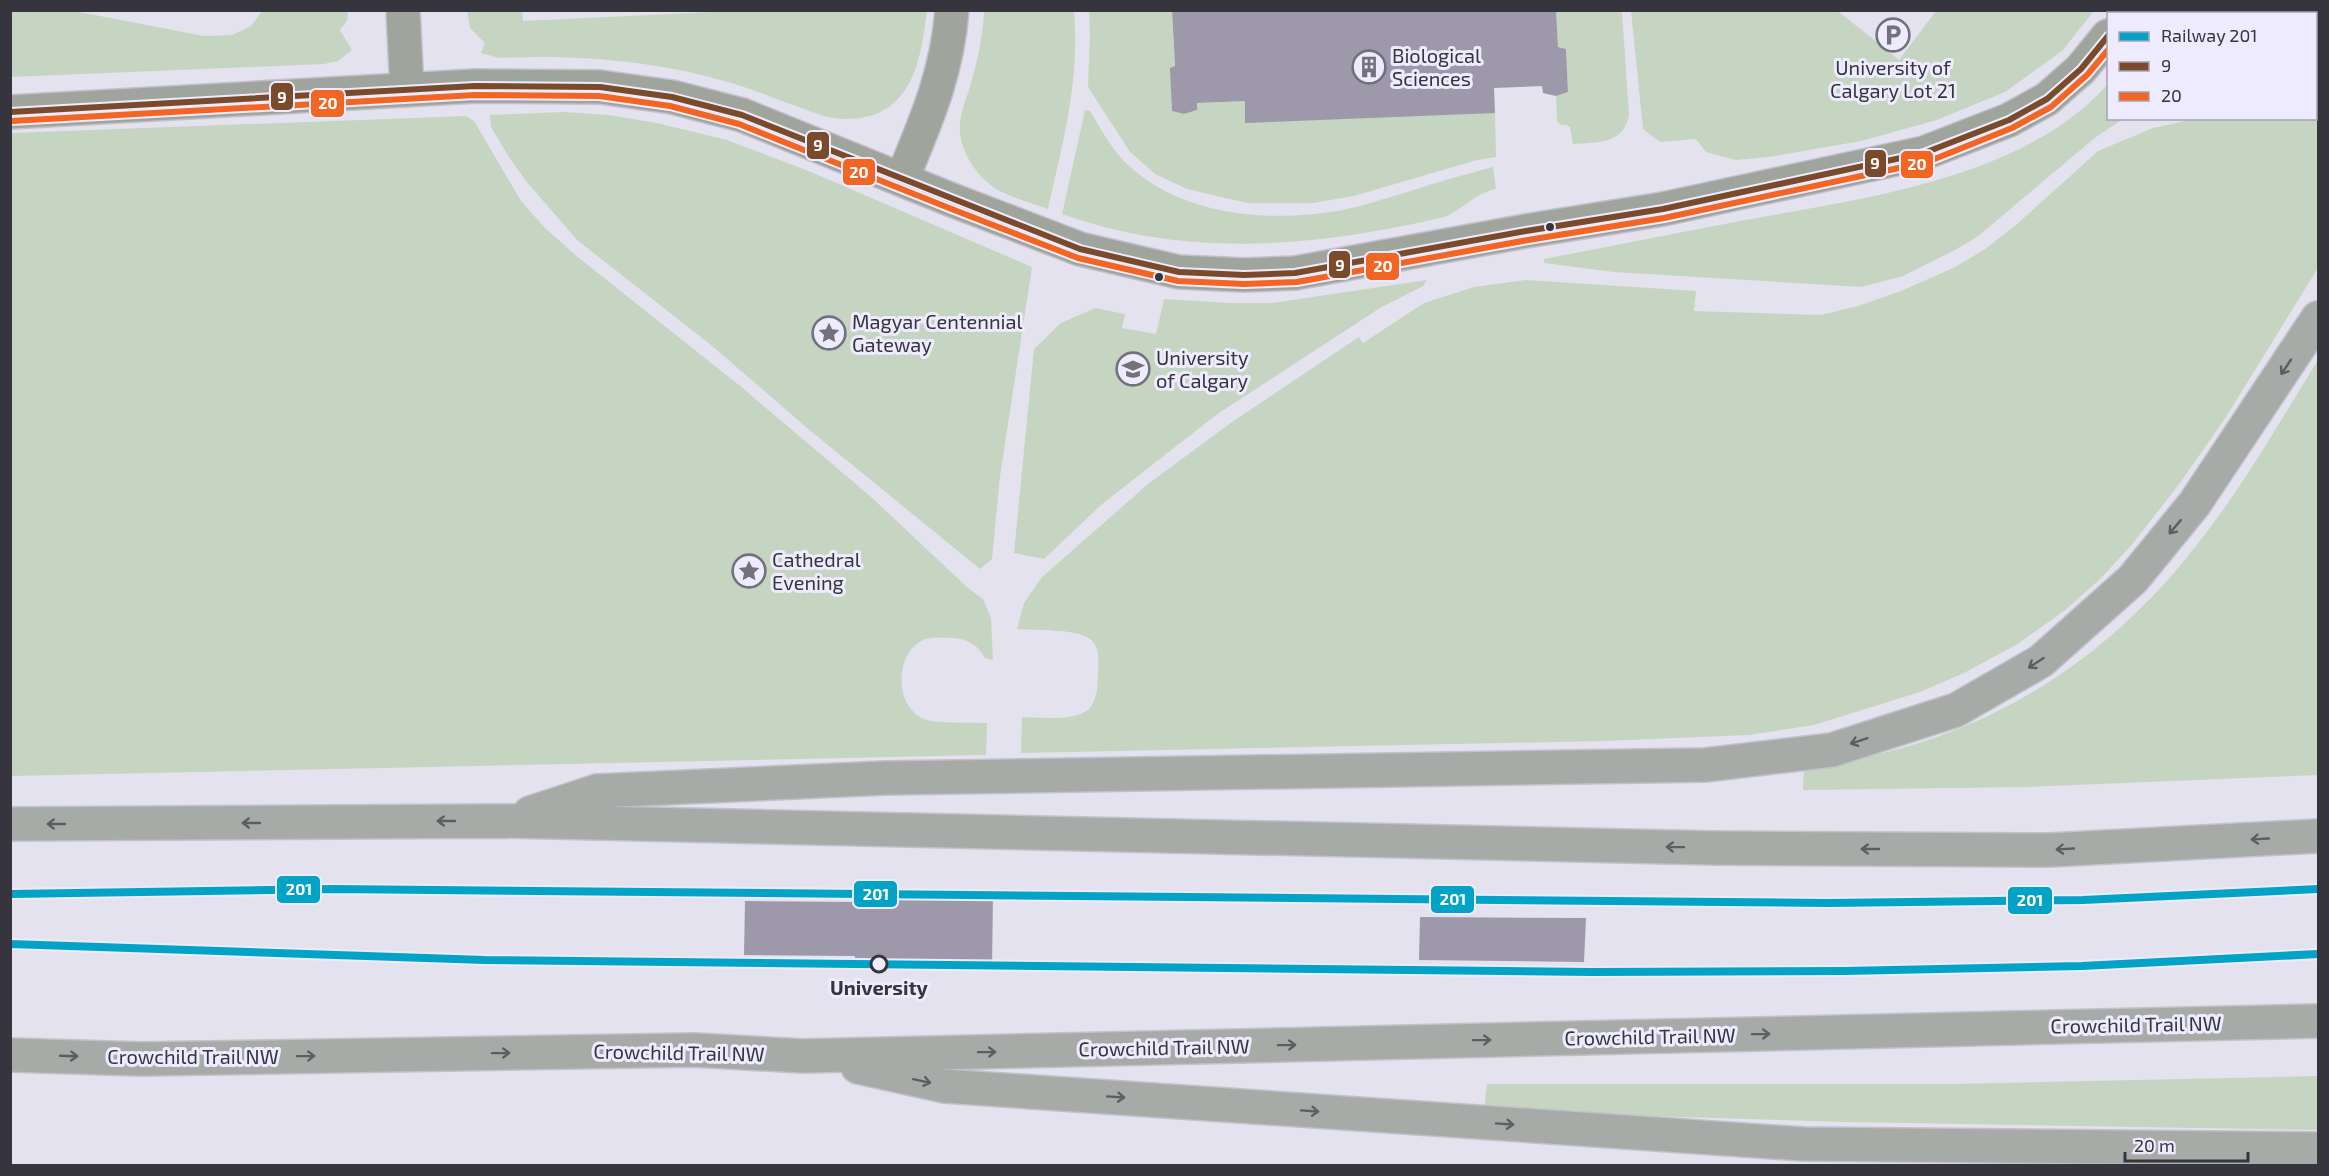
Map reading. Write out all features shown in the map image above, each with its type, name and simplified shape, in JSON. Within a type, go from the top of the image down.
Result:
[{"type":"highway","points":[[504,821],[597,791],[885,778],[1705,765],[1832,750],[1956,710],[2041,661],[2133,579],[2195,503],[2319,318]]},
{"type":"highway","points":[[10,824],[504,821],[1714,848],[2050,850],[2319,836]]},
{"type":"highway","name":"Crowchild Trail NW","points":[[10,1055],[141,1059],[694,1050],[803,1056],[2319,1021]]},
{"type":"highway","points":[[803,1056],[944,1086],[1803,1144],[2319,1149]]},
{"type":"street","points":[[403,10],[407,89]]},
{"type":"street","points":[[902,179],[933,104],[945,65],[952,10]]},
{"type":"street","points":[[10,112],[475,86],[600,87],[672,97],[742,115],[1048,238],[1110,258],[1179,272],[1244,275],[1295,273],[1663,209],[1924,153],[2009,120],[2047,99],[2081,69],[2107,38]]},
{"type":"green space","points":[[2162,10],[2318,11],[2318,76],[2317,12],[2161,12]]},
{"type":"green space","points":[[10,11],[74,11],[204,36],[232,35],[251,26],[262,11],[348,11],[347,21],[340,30],[352,50],[338,61],[324,64],[11,77]]},
{"type":"green space","points":[[467,11],[522,11],[523,21],[733,11],[927,11],[920,53],[911,80],[904,92],[894,103],[877,114],[845,119],[824,116],[738,85],[679,70],[589,58],[499,58],[481,53],[485,43],[470,28]]},
{"type":"green space","points":[[984,11],[1074,11],[1075,62],[1069,111],[1048,209],[996,189],[977,172],[961,141],[960,120],[978,56]]},
{"type":"green space","points":[[1089,11],[1172,11],[1175,66],[1172,111],[1184,114],[1197,110],[1197,103],[1245,101],[1495,113],[1496,157],[1477,160],[1354,196],[1313,203],[1247,203],[1187,189],[1155,174],[1130,152],[1088,87]]},
{"type":"green space","points":[[1556,11],[1622,11],[1629,115],[1626,125],[1615,137],[1600,142],[1573,144],[1570,127],[1561,125],[1557,121],[1556,96],[1568,92],[1566,49],[1558,47]]},
{"type":"green space","points":[[1631,11],[1838,11],[1899,60],[1936,11],[2094,11],[2062,51],[2005,92],[1937,120],[1861,141],[1769,157],[1736,160],[1706,152],[1696,139],[1660,142],[1643,129]]},
{"type":"green space","points":[[2107,85],[2107,120],[2122,120],[2096,137],[1977,237],[1903,276],[1861,287],[1614,272],[1544,263],[1544,259],[1840,203],[1939,179],[1987,163],[2032,142],[2073,116]]},
{"type":"green space","points":[[2317,92],[2318,268],[2226,417],[2180,483],[2130,547],[2099,580],[2064,611],[2016,645],[1964,673],[1920,692],[1814,725],[1749,735],[1604,741],[1021,753],[1022,717],[1060,718],[1087,711],[1092,705],[1097,687],[1098,652],[1090,639],[1075,633],[1017,629],[1024,603],[1042,577],[1148,484],[1232,422],[1359,337],[1363,343],[1424,303],[1474,287],[1526,280],[1696,291],[1694,311],[1821,315],[1858,306],[1901,291],[1953,268],[1984,250],[2017,224],[2098,151],[2153,128],[2189,120],[2317,120]]},
{"type":"green space","points":[[1085,110],[1090,111],[1107,139],[1127,164],[1149,182],[1174,195],[1229,212],[1287,216],[1343,210],[1493,167],[1496,189],[1482,194],[1444,217],[1348,236],[1253,244],[1205,243],[1157,238],[1109,228],[1062,214]]},
{"type":"green space","points":[[563,112],[609,115],[657,123],[727,140],[811,172],[1032,267],[1000,476],[992,559],[980,569],[807,428],[711,345],[577,240],[526,181],[491,127],[490,115]]},
{"type":"green space","points":[[466,116],[474,121],[521,201],[545,228],[579,258],[739,385],[870,496],[968,588],[983,599],[991,618],[993,660],[985,658],[979,649],[967,641],[952,638],[928,638],[912,649],[906,659],[902,670],[902,683],[909,706],[916,714],[927,720],[987,723],[986,755],[11,776],[11,133]]},
{"type":"green space","points":[[1427,280],[1423,286],[1380,308],[1216,415],[1101,505],[1044,559],[1014,553],[1034,349],[1061,323],[1095,308],[1125,314],[1122,328],[1156,334],[1164,299],[1272,303]]},
{"type":"green space","points":[[2318,360],[2318,775],[2026,787],[1803,790],[1804,767],[1864,757],[1920,743],[1974,722],[2025,696],[2073,666],[2118,629],[2160,588],[2199,542],[2231,498]]},
{"type":"green space","points":[[2318,1076],[2318,1130],[1843,1122],[1484,1111],[1487,1084],[1953,1084]]},
{"type":"building","name":"Biological Sciences","points":[[1172,10],[1556,10],[1558,47],[1566,49],[1568,92],[1556,96],[1543,93],[1542,86],[1494,88],[1495,113],[1245,123],[1245,101],[1197,103],[1197,110],[1184,114],[1172,111],[1170,68],[1175,66]]},
{"type":"building","name":"University","points":[[856,891],[993,892],[992,970],[855,969],[855,956],[744,955],[745,901],[855,902]]},
{"type":"building","points":[[1420,917],[1586,918],[1584,962],[1419,960]]},
{"type":"rail line","name":"201","points":[[10,894],[333,889],[1828,903],[2083,900],[2318,889]]},
{"type":"rail line","name":"201","points":[[10,944],[485,960],[1592,972],[1844,971],[2082,966],[2318,954]]},
{"type":"transit line","name":"9","points":[[10,112],[475,86],[600,87],[672,97],[742,115],[1080,249],[1179,272],[1244,275],[1295,273],[1663,209],[1924,153],[2009,120],[2047,99],[2081,69],[2107,37]]},
{"type":"transit line","name":"20","points":[[11,121],[475,95],[599,96],[670,106],[739,124],[1078,258],[1178,281],[1244,284],[1297,282],[1664,218],[1927,162],[2012,128],[2051,107],[2087,75],[2107,51]]},
{"type":"place","name":"University of Calgary Lot 21","points":[[1893,35]]},
{"type":"place","name":"Biological Sciences","points":[[1369,67]]},
{"type":"place","name":"Magyar Centennial Gateway","points":[[829,333]]},
{"type":"place","name":"University of Calgary","points":[[1133,369]]},
{"type":"place","name":"Cathedral Evening","points":[[749,571]]},
{"type":"place","name":"University","points":[[879,964]]}]
